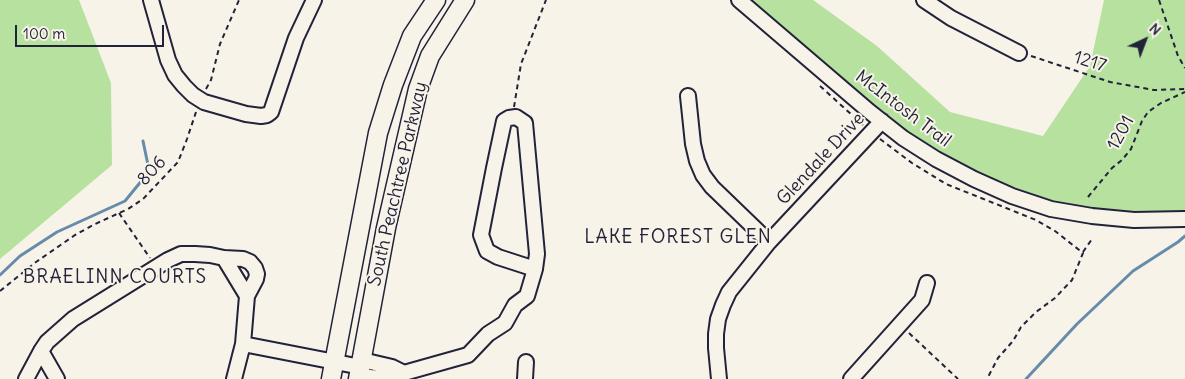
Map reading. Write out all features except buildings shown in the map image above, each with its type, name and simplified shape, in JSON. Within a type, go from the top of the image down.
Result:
[{"type":"main road","name":"South Peachtree Parkway","points":[[333,370],[378,133],[393,85],[412,36],[436,0]]},
{"type":"main road","name":"South Peachtree Parkway","points":[[360,370],[386,228],[418,89],[430,56],[460,2]]},
{"type":"street","points":[[151,0],[168,60],[175,75],[184,86],[200,100],[218,107],[261,116],[271,112],[296,38],[314,0]]},
{"type":"street","name":"McIntosh Trail","points":[[739,0],[904,138],[936,159],[974,179],[1012,196],[1051,209],[1092,216],[1134,220],[1185,219]]},
{"type":"street","points":[[924,0],[951,18],[1019,53]]},
{"type":"street","points":[[688,96],[693,144],[703,175],[712,187],[769,242]]},
{"type":"street","points":[[243,344],[333,370],[360,370],[370,377],[391,379],[404,373],[468,355],[488,334],[505,323],[515,305],[527,296],[535,269],[537,254],[525,123],[516,116],[504,121],[481,235],[487,251],[498,257],[535,269]]},
{"type":"street","name":"Glendale Drive","points":[[719,379],[716,334],[718,319],[729,292],[769,242],[882,121]]},
{"type":"street","points":[[26,379],[40,351],[47,342],[73,319],[156,267],[181,254],[243,259],[250,262],[255,268],[257,274],[247,296],[243,344],[234,379]]},
{"type":"street","points":[[224,258],[247,296]]},
{"type":"street","points":[[851,379],[922,300],[927,283]]},
{"type":"street","points":[[40,351],[57,379]]},
{"type":"street","points":[[525,379],[526,362]]},
{"type":"path","name":"806","points":[[0,291],[36,262],[75,235],[94,224],[128,209],[143,199],[178,162],[200,100],[211,80],[220,44],[239,0]]},
{"type":"path","points":[[509,118],[515,103],[521,64],[546,0]]},
{"type":"path","points":[[1159,0],[1178,56],[1185,68]]},
{"type":"path","name":"1217","points":[[1019,53],[1110,82],[1154,90],[1185,90]]},
{"type":"path","name":"1201","points":[[1088,197],[1131,149],[1142,121],[1148,112],[1160,103],[1185,90]]},
{"type":"path","points":[[119,213],[156,267]]},
{"type":"path","points":[[1018,213],[1036,220],[1054,231],[1083,253]]},
{"type":"path","points":[[987,379],[998,358],[1013,341],[1021,327],[1036,312],[1055,298],[1072,280],[1083,253],[1092,239]]},
{"type":"path","points":[[900,325],[958,379]]},
{"type":"green space","points":[[0,0],[79,0],[111,83],[112,165],[0,259]]},
{"type":"green space","points":[[741,0],[813,0],[877,46],[950,112],[1043,136],[1090,66],[1104,0],[1185,0],[1185,213],[1092,216],[936,159]]},
{"type":"waterway","points":[[0,275],[20,256],[57,232],[125,201],[143,179],[148,165],[143,141]]},
{"type":"waterway","points":[[1026,379],[1077,324],[1133,271],[1185,236]]},
{"type":"district","name":"LAKE FOREST GLEN","points":[[678,238]]},
{"type":"district","name":"BRAELINN COURTS","points":[[115,278]]}]
